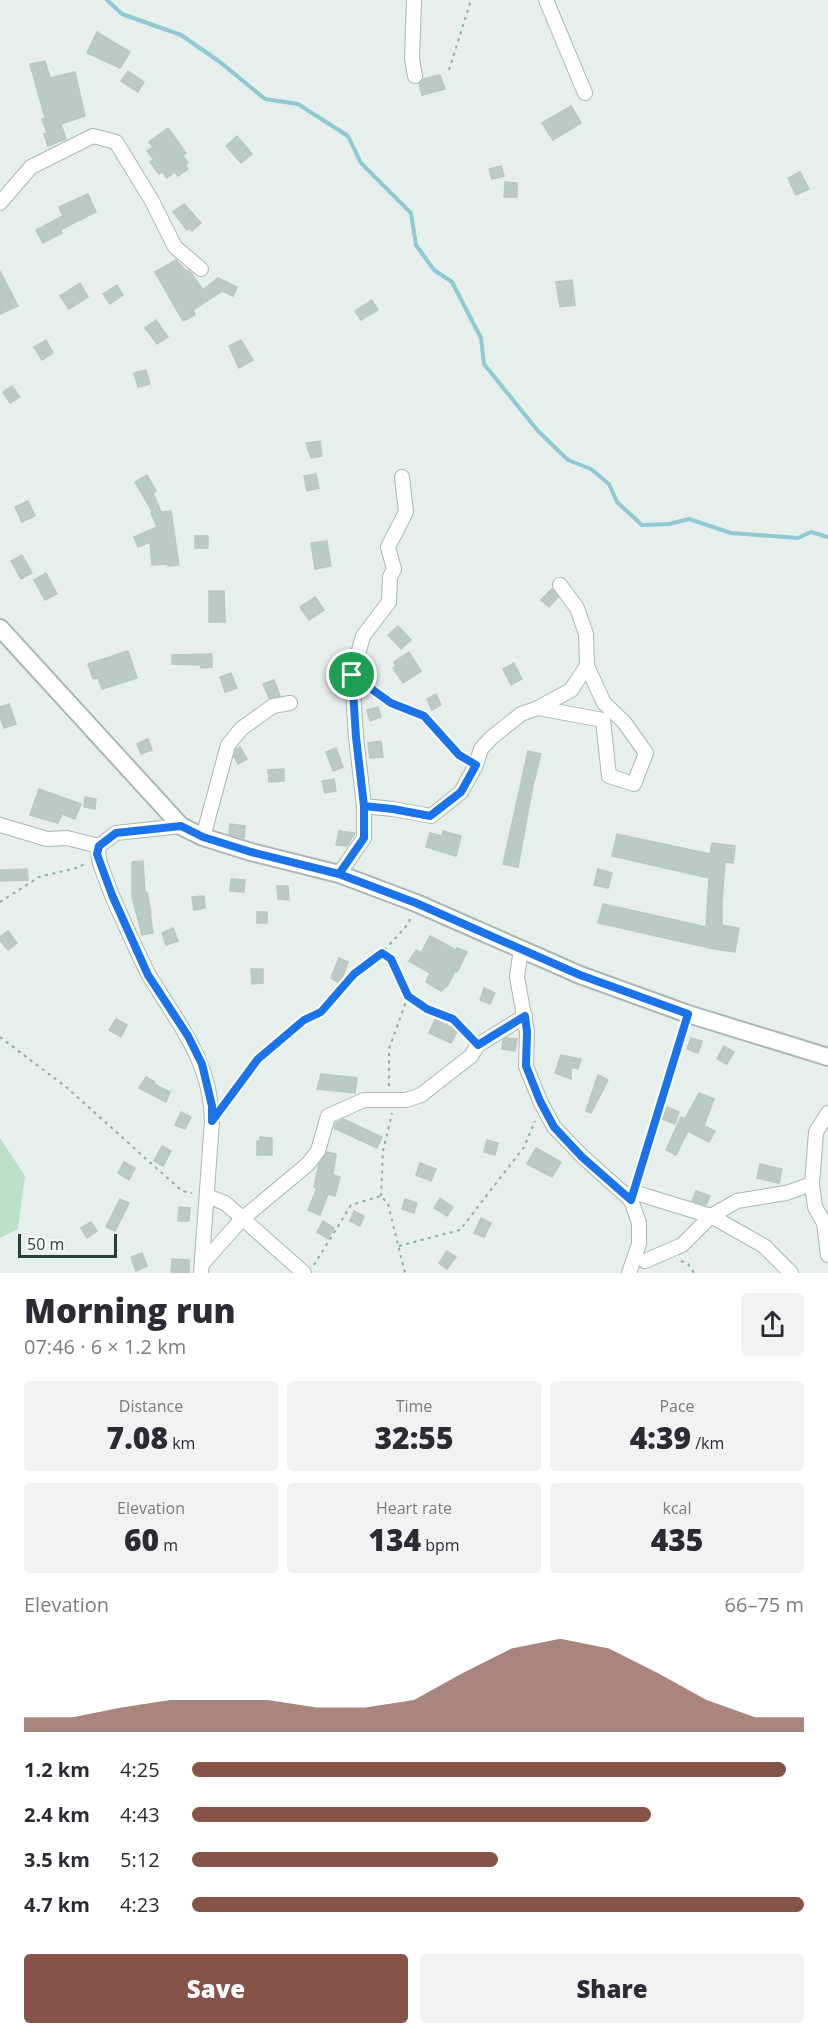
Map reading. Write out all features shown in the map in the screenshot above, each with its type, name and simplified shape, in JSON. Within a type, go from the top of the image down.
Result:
[{"type":"street","points":[[414,0],[412,59],[415,76]]},
{"type":"street","points":[[546,0],[585,93]]},
{"type":"street","points":[[0,201],[31,167],[93,136],[116,142],[152,201],[175,247],[201,269]]},
{"type":"street","points":[[339,874],[364,838],[364,806],[352,675],[363,636],[389,602],[390,577],[394,569],[388,547],[406,512],[402,477]]},
{"type":"street","points":[[560,585],[577,608],[586,634],[587,666],[604,703],[624,722],[646,753],[634,784],[609,776],[603,720]]},
{"type":"street","points":[[0,628],[181,826],[203,837],[291,864],[339,874],[416,903],[580,975],[688,1014],[828,1057]]},
{"type":"street","points":[[364,806],[430,816],[461,792],[476,765],[481,749],[491,738],[521,714],[538,708],[572,690],[587,666]]},
{"type":"street","points":[[203,837],[228,745],[241,729],[273,706],[290,703]]},
{"type":"street","points":[[538,708],[624,722]]},
{"type":"street","points":[[0,825],[47,839],[67,838],[98,850]]},
{"type":"street","points":[[98,850],[116,833],[181,826]]},
{"type":"street","points":[[98,850],[112,895],[148,975],[188,1036],[202,1064],[212,1106],[212,1121],[201,1269]]},
{"type":"street","points":[[521,948],[518,977],[527,1032],[526,1066],[540,1101],[554,1127],[582,1157],[631,1200],[639,1223],[644,1263]]},
{"type":"street","points":[[201,1269],[242,1219],[308,1164],[318,1151],[328,1116],[364,1100],[406,1100],[421,1095],[471,1056],[478,1045],[525,1016]]},
{"type":"street","points":[[828,1113],[816,1132],[812,1184],[814,1207],[824,1223],[828,1255]]},
{"type":"street","points":[[629,1273],[644,1263],[682,1245],[711,1216],[737,1201],[786,1193],[812,1184]]},
{"type":"street","points":[[633,1192],[711,1216],[764,1246],[791,1273]]},
{"type":"street","points":[[207,1196],[225,1203],[308,1271]]},
{"type":"path","points":[[448,70],[471,0]]},
{"type":"path","points":[[352,675],[391,703],[424,716],[459,755],[476,765]]},
{"type":"path","points":[[0,902],[39,877],[80,867],[98,850]]},
{"type":"path","points":[[212,1121],[258,1059],[304,1020],[321,1012],[354,974],[382,953],[409,922],[416,903]]},
{"type":"path","points":[[382,953],[391,959],[408,996],[427,1009],[453,1019],[478,1045]]},
{"type":"path","points":[[405,1273],[388,1204],[381,1196],[383,1151],[393,1115],[390,1099],[389,1049],[408,996]]},
{"type":"path","points":[[633,1192],[688,1014]]},
{"type":"path","points":[[0,1037],[66,1087],[182,1191],[207,1196]]},
{"type":"path","points":[[399,1246],[460,1230],[524,1147],[534,1124],[540,1101]]},
{"type":"path","points":[[308,1271],[351,1205],[381,1196]]},
{"type":"green space","points":[[0,1138],[25,1176],[18,1229],[0,1238]]},
{"type":"building","points":[[97,32],[130,52],[120,68],[87,53]]},
{"type":"building","points":[[45,61],[50,78],[75,72],[85,116],[61,124],[66,139],[48,146],[44,134],[47,133],[42,119],[45,118],[30,64]]},
{"type":"building","points":[[128,71],[144,82],[138,92],[121,81]]},
{"type":"building","points":[[440,75],[445,89],[422,95],[419,84],[423,79]]},
{"type":"building","points":[[571,106],[581,123],[553,140],[542,123]]},
{"type":"building","points":[[168,128],[186,153],[183,156],[188,163],[185,165],[188,169],[178,176],[175,172],[167,178],[162,172],[159,174],[150,162],[154,160],[147,151],[153,147],[149,142]]},
{"type":"building","points":[[237,136],[252,154],[241,163],[226,146]]},
{"type":"building","points":[[501,166],[504,176],[492,179],[489,169]]},
{"type":"building","points":[[800,172],[809,189],[796,195],[788,178]]},
{"type":"building","points":[[505,182],[517,183],[517,197],[504,197]]},
{"type":"building","points":[[88,194],[96,212],[60,230],[62,233],[43,243],[36,230],[63,216],[59,207]]},
{"type":"building","points":[[184,204],[201,223],[192,231],[189,228],[187,230],[173,212]]},
{"type":"building","points":[[176,260],[191,273],[203,290],[218,278],[237,287],[233,296],[222,291],[193,310],[195,315],[183,321],[155,272]]},
{"type":"building","points":[[0,271],[18,306],[0,314]]},
{"type":"building","points":[[572,280],[575,305],[560,307],[556,282]]},
{"type":"building","points":[[80,283],[88,297],[69,309],[60,296]]},
{"type":"building","points":[[117,285],[123,295],[110,304],[103,294]]},
{"type":"building","points":[[372,300],[378,310],[361,320],[355,311]]},
{"type":"building","points":[[156,320],[168,337],[157,344],[145,328]]},
{"type":"building","points":[[46,340],[53,353],[42,360],[34,347]]},
{"type":"building","points":[[241,340],[253,360],[239,368],[229,346]]},
{"type":"building","points":[[146,370],[150,384],[138,387],[134,373]]},
{"type":"building","points":[[12,386],[20,397],[10,403],[3,392]]},
{"type":"building","points":[[320,441],[322,456],[311,458],[306,443]]},
{"type":"building","points":[[316,474],[319,488],[307,491],[304,476]]},
{"type":"building","points":[[147,475],[156,491],[153,493],[161,512],[171,511],[179,565],[152,565],[150,542],[138,547],[134,537],[157,527],[151,513],[153,513],[135,482]]},
{"type":"building","points":[[28,501],[35,516],[22,522],[15,507]]},
{"type":"building","points":[[195,536],[208,536],[208,548],[195,548]]},
{"type":"building","points":[[327,541],[331,566],[315,569],[311,543]]},
{"type":"building","points":[[22,555],[32,573],[21,579],[11,561]]},
{"type":"building","points":[[46,573],[57,594],[45,600],[34,580]]},
{"type":"building","points":[[552,589],[558,597],[549,607],[541,600]]},
{"type":"building","points":[[209,591],[224,591],[225,622],[209,622]]},
{"type":"building","points":[[315,597],[324,610],[309,620],[300,607]]},
{"type":"building","points":[[398,626],[411,640],[401,649],[388,635]]},
{"type":"building","points":[[128,651],[137,678],[102,689],[98,678],[93,679],[88,664]]},
{"type":"building","points":[[409,652],[421,671],[403,683],[393,668],[396,666],[394,662]]},
{"type":"building","points":[[212,654],[212,667],[201,668],[201,665],[172,664],[172,655]]},
{"type":"building","points":[[514,663],[522,679],[511,685],[503,669]]},
{"type":"building","points":[[231,673],[237,688],[225,692],[220,677]]},
{"type":"building","points":[[274,680],[280,696],[269,698],[263,684]]},
{"type":"building","points":[[436,694],[441,705],[432,710],[427,699]]},
{"type":"building","points":[[9,704],[16,724],[4,728],[0,717],[0,707]]},
{"type":"building","points":[[378,707],[381,717],[370,721],[367,710]]},
{"type":"building","points":[[148,739],[152,750],[141,754],[137,744]]},
{"type":"building","points":[[381,741],[383,757],[370,758],[368,743]]},
{"type":"building","points":[[240,747],[247,759],[238,764],[234,757],[236,749]]},
{"type":"building","points":[[336,748],[343,767],[333,771],[326,752]]},
{"type":"building","points":[[528,751],[541,754],[518,867],[503,864]]},
{"type":"building","points":[[284,769],[284,781],[269,782],[268,770]]},
{"type":"building","points":[[334,779],[336,791],[325,793],[322,781]]},
{"type":"building","points":[[39,789],[81,804],[75,819],[62,814],[58,823],[30,815]]},
{"type":"building","points":[[85,797],[96,799],[95,809],[84,807]]},
{"type":"building","points":[[230,824],[245,826],[244,838],[229,834]]},
{"type":"building","points":[[339,831],[355,833],[347,846],[336,845]]},
{"type":"building","points":[[443,831],[461,836],[456,856],[426,847],[430,833],[442,836]]},
{"type":"building","points":[[617,834],[710,854],[712,843],[735,846],[733,863],[725,862],[722,925],[739,928],[735,952],[598,923],[603,904],[706,927],[709,878],[612,856]]},
{"type":"building","points":[[143,861],[145,893],[147,892],[153,933],[142,935],[132,896],[132,862]]},
{"type":"building","points":[[27,869],[28,880],[0,881],[0,870]]},
{"type":"building","points":[[598,869],[612,873],[608,888],[594,885]]},
{"type":"building","points":[[231,879],[245,880],[244,892],[230,891]]},
{"type":"building","points":[[277,886],[288,886],[289,900],[278,899]]},
{"type":"building","points":[[204,896],[205,908],[194,910],[192,897]]},
{"type":"building","points":[[257,912],[267,912],[267,923],[257,923]]},
{"type":"building","points":[[173,928],[178,941],[166,945],[162,933]]},
{"type":"building","points":[[8,931],[17,943],[8,950],[0,937]]},
{"type":"building","points":[[430,936],[456,950],[457,948],[467,952],[457,972],[455,971],[448,985],[441,991],[426,982],[430,973],[409,961],[416,950],[421,953]]},
{"type":"building","points":[[339,958],[348,962],[340,984],[331,978]]},
{"type":"building","points":[[251,969],[263,969],[263,983],[252,984]]},
{"type":"building","points":[[484,988],[495,993],[490,1004],[480,1000]]},
{"type":"building","points":[[116,1019],[127,1025],[121,1037],[109,1030]]},
{"type":"building","points":[[435,1020],[458,1030],[451,1043],[429,1033]]},
{"type":"building","points":[[691,1038],[702,1041],[698,1053],[687,1049]]},
{"type":"building","points":[[517,1039],[515,1051],[502,1049],[503,1040]]},
{"type":"building","points":[[724,1046],[734,1052],[727,1064],[717,1059]]},
{"type":"building","points":[[561,1055],[581,1059],[578,1069],[571,1067],[571,1079],[555,1073]]},
{"type":"building","points":[[321,1074],[357,1078],[355,1093],[317,1089]]},
{"type":"building","points":[[598,1075],[608,1080],[591,1113],[586,1111]]},
{"type":"building","points":[[146,1077],[170,1092],[166,1102],[139,1088]]},
{"type":"building","points":[[699,1093],[714,1099],[704,1126],[715,1131],[709,1142],[688,1131],[676,1155],[666,1150],[681,1117],[685,1119]]},
{"type":"building","points":[[667,1107],[679,1112],[675,1124],[662,1119]]},
{"type":"building","points":[[181,1112],[191,1117],[185,1129],[175,1125]]},
{"type":"building","points":[[343,1119],[382,1137],[377,1148],[334,1128],[336,1123]]},
{"type":"building","points":[[260,1137],[272,1138],[272,1155],[257,1155],[257,1141],[260,1141]]},
{"type":"building","points":[[487,1140],[498,1143],[495,1155],[484,1152]]},
{"type":"building","points":[[162,1146],[171,1151],[163,1166],[154,1161]]},
{"type":"building","points":[[536,1148],[561,1162],[552,1177],[527,1164]]},
{"type":"building","points":[[327,1152],[336,1154],[333,1175],[340,1177],[335,1196],[328,1194],[320,1215],[308,1210],[317,1188],[314,1187],[319,1164]]},
{"type":"building","points":[[124,1162],[135,1168],[129,1180],[118,1173]]},
{"type":"building","points":[[420,1163],[436,1169],[431,1181],[416,1175]]},
{"type":"building","points":[[760,1164],[782,1169],[779,1183],[757,1178]]},
{"type":"building","points":[[696,1191],[710,1196],[706,1205],[692,1201]]},
{"type":"building","points":[[440,1198],[453,1207],[447,1216],[434,1208]]},
{"type":"building","points":[[120,1199],[129,1203],[115,1231],[106,1227]]},
{"type":"building","points":[[405,1199],[417,1203],[414,1213],[402,1209]]},
{"type":"building","points":[[179,1207],[190,1208],[189,1221],[178,1221]]},
{"type":"building","points":[[354,1211],[364,1216],[360,1226],[350,1221]]},
{"type":"building","points":[[481,1218],[491,1223],[484,1237],[474,1233]]},
{"type":"building","points":[[323,1221],[334,1228],[328,1239],[317,1232]]},
{"type":"building","points":[[91,1222],[97,1231],[87,1238],[81,1228]]},
{"type":"building","points":[[447,1251],[456,1257],[447,1269],[439,1263]]},
{"type":"building","points":[[142,1253],[147,1266],[136,1271],[131,1257]]},
{"type":"building","points":[[172,1259],[189,1260],[189,1273],[171,1272]]},
{"type":"waterway","points":[[107,0],[122,14],[181,35],[220,62],[265,99],[298,104],[348,136],[361,163],[411,213],[416,245],[434,270],[452,282],[481,338],[484,364],[538,431],[568,460],[591,469],[609,484],[617,502],[642,525],[669,524],[689,519],[731,533],[798,538],[811,532],[828,537]]},
{"type":"route","points":[[352,675],[364,806],[364,838],[339,874],[291,864],[251,852],[203,837],[181,826],[116,833],[99,846],[97,854],[112,895],[148,975],[188,1036],[202,1064],[212,1106],[212,1121],[258,1059],[304,1020],[321,1012],[354,974],[382,953],[391,959],[408,996],[427,1009],[453,1019],[478,1045],[525,1016],[526,1066],[540,1101],[554,1127],[582,1157],[631,1200],[688,1014],[580,975],[416,903],[339,874],[364,838],[364,806],[430,816],[461,792],[476,765],[459,755],[424,716],[391,703],[352,675]]}]
